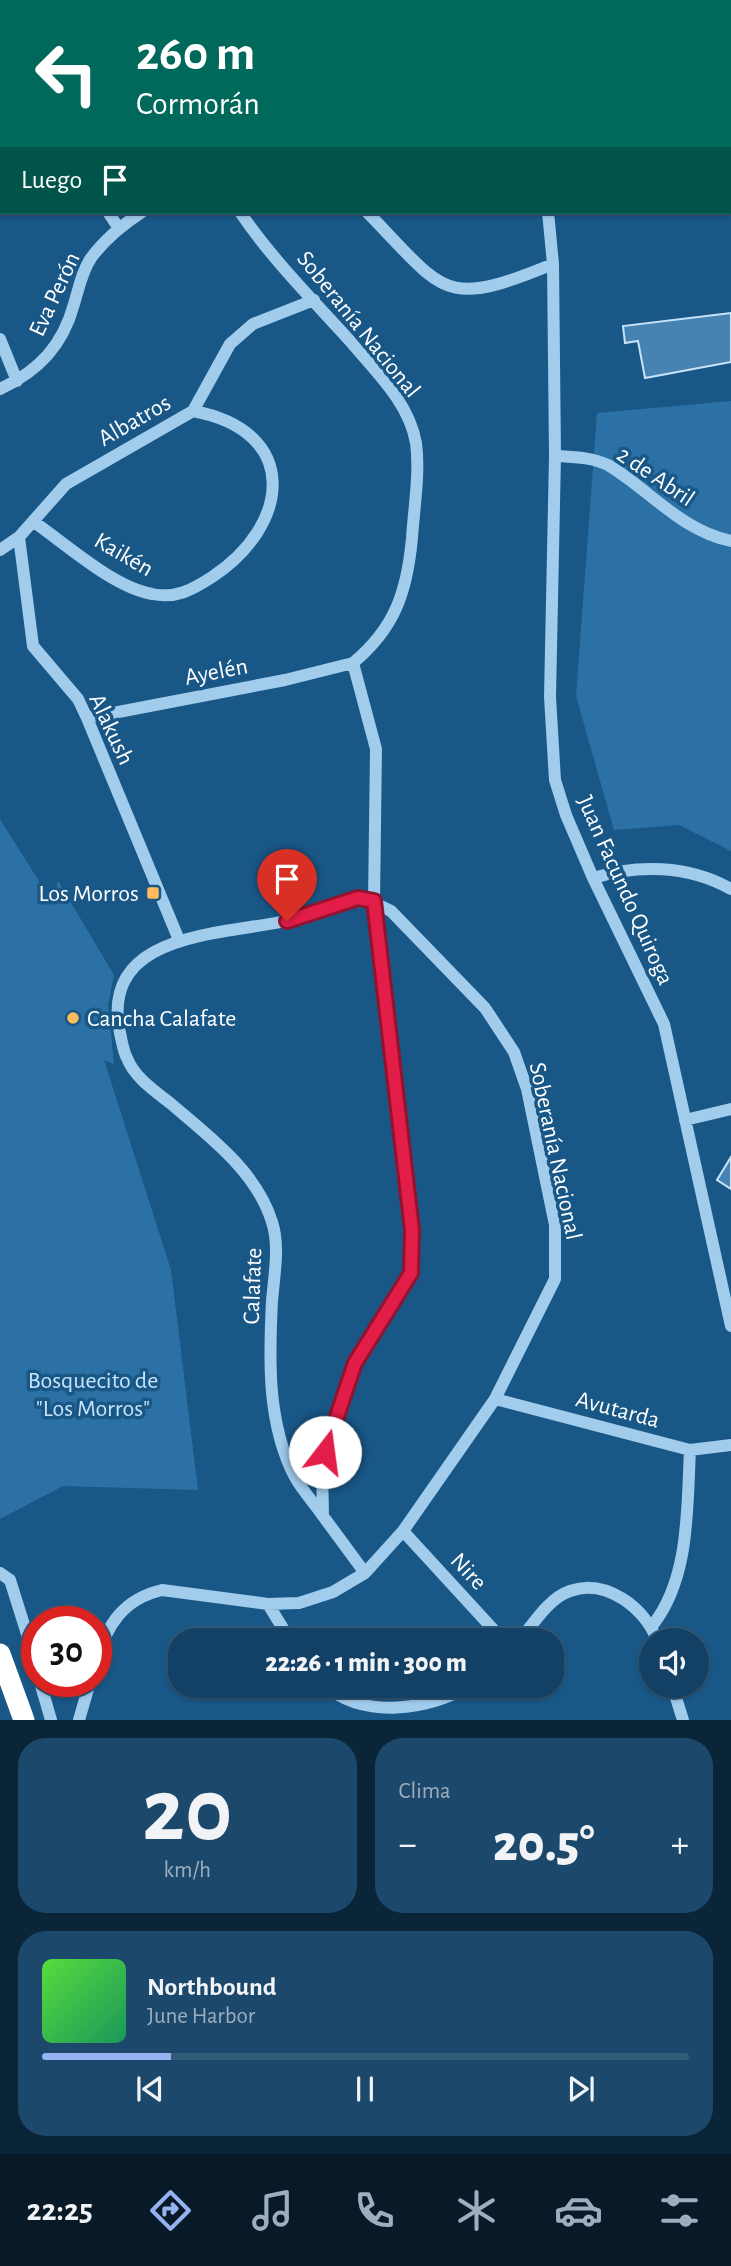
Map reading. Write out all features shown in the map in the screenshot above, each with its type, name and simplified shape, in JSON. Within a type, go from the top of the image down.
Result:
[{"type":"highway","points":[[0,1654],[24,1720]]},
{"type":"street","points":[[109,214],[118,227]]},
{"type":"street","name":"Eva Perón","points":[[0,388],[17,381],[44,361],[62,339],[90,260],[118,227],[139,214]]},
{"type":"street","name":"Soberanía Nacional","points":[[242,214],[388,385],[408,418],[416,442],[410,565],[404,588],[394,614],[376,643],[353,663]]},
{"type":"street","points":[[374,214],[430,277],[447,288],[466,291],[489,288],[553,264]]},
{"type":"street","name":"Juan Facundo Quiroga","points":[[548,214],[553,264],[555,456],[551,741],[559,793],[593,878],[664,1024],[731,1326]]},
{"type":"street","name":"Albatros","points":[[0,550],[34,522],[44,506],[66,484],[193,411],[212,372],[230,344],[253,324],[314,300]]},
{"type":"street","points":[[0,339],[17,381]]},
{"type":"street","name":"Kaikén","points":[[34,522],[127,586],[149,594],[170,597],[191,591],[237,561],[256,537],[271,502],[274,477],[272,464],[251,434],[214,415],[193,411]]},
{"type":"street","name":"2 de Abril","points":[[555,456],[587,458],[607,465],[668,512],[731,541]]},
{"type":"street","name":"Alakush","points":[[19,537],[33,646],[78,699],[179,940]]},
{"type":"street","points":[[323,1516],[322,1466],[343,1393],[355,1363],[411,1273],[412,1230],[374,901],[376,749],[372,723],[353,663]]},
{"type":"street","name":"Ayelén","points":[[87,718],[285,680],[353,663]]},
{"type":"street","points":[[593,878],[621,869],[657,869],[682,871],[731,889]]},
{"type":"street","points":[[179,940],[287,921],[358,898],[374,901]]},
{"type":"street","name":"Soberanía Nacional","points":[[112,1622],[124,1607],[146,1594],[162,1590],[268,1604],[299,1603],[333,1592],[365,1573],[404,1531],[495,1399],[555,1279],[555,1225],[527,1089],[514,1052],[485,1008],[391,911],[374,901]]},
{"type":"street","name":"Calafate","points":[[179,940],[149,953],[124,979],[119,1000],[119,1030],[127,1060],[143,1081],[211,1139],[247,1175],[272,1222],[275,1238],[271,1340],[275,1420],[296,1478],[365,1573]]},
{"type":"street","points":[[685,1119],[731,1109]]},
{"type":"street","name":"Avutarda","points":[[495,1399],[690,1450],[731,1445]]},
{"type":"street","points":[[530,1628],[551,1602],[569,1591],[584,1588],[602,1590],[623,1598],[652,1626],[665,1610],[680,1563],[690,1450]]},
{"type":"street","name":"Nire","points":[[404,1531],[492,1628]]},
{"type":"street","points":[[0,1573],[10,1580],[21,1615]]},
{"type":"street","points":[[268,1604],[283,1628]]},
{"type":"street","points":[[44,1697],[51,1720]]},
{"type":"street","points":[[79,1720],[86,1697]]},
{"type":"street","points":[[348,1698],[376,1708],[404,1708],[428,1704],[442,1698]]},
{"type":"street","points":[[676,1698],[683,1720]]},
{"type":"green space","points":[[731,401],[731,851],[679,825],[614,830],[576,696],[597,413]]},
{"type":"green space","name":"Bosquecito de \"Los Morros\"","points":[[0,819],[52,902],[58,881],[114,975],[108,1005],[114,1064],[104,1060],[171,1270],[198,1490],[63,1486],[0,1519]]},
{"type":"building","points":[[731,313],[731,362],[645,378],[638,341],[625,343],[623,326]]},
{"type":"building","points":[[731,1157],[731,1189],[717,1180]]},
{"type":"place","name":"Los Morros","points":[[153,893]]},
{"type":"place","name":"Cancha Calafate","points":[[73,1018]]},
{"type":"route","points":[[287,921],[316,914],[358,898],[374,901],[412,1230],[411,1273],[355,1363],[325,1452]]}]
